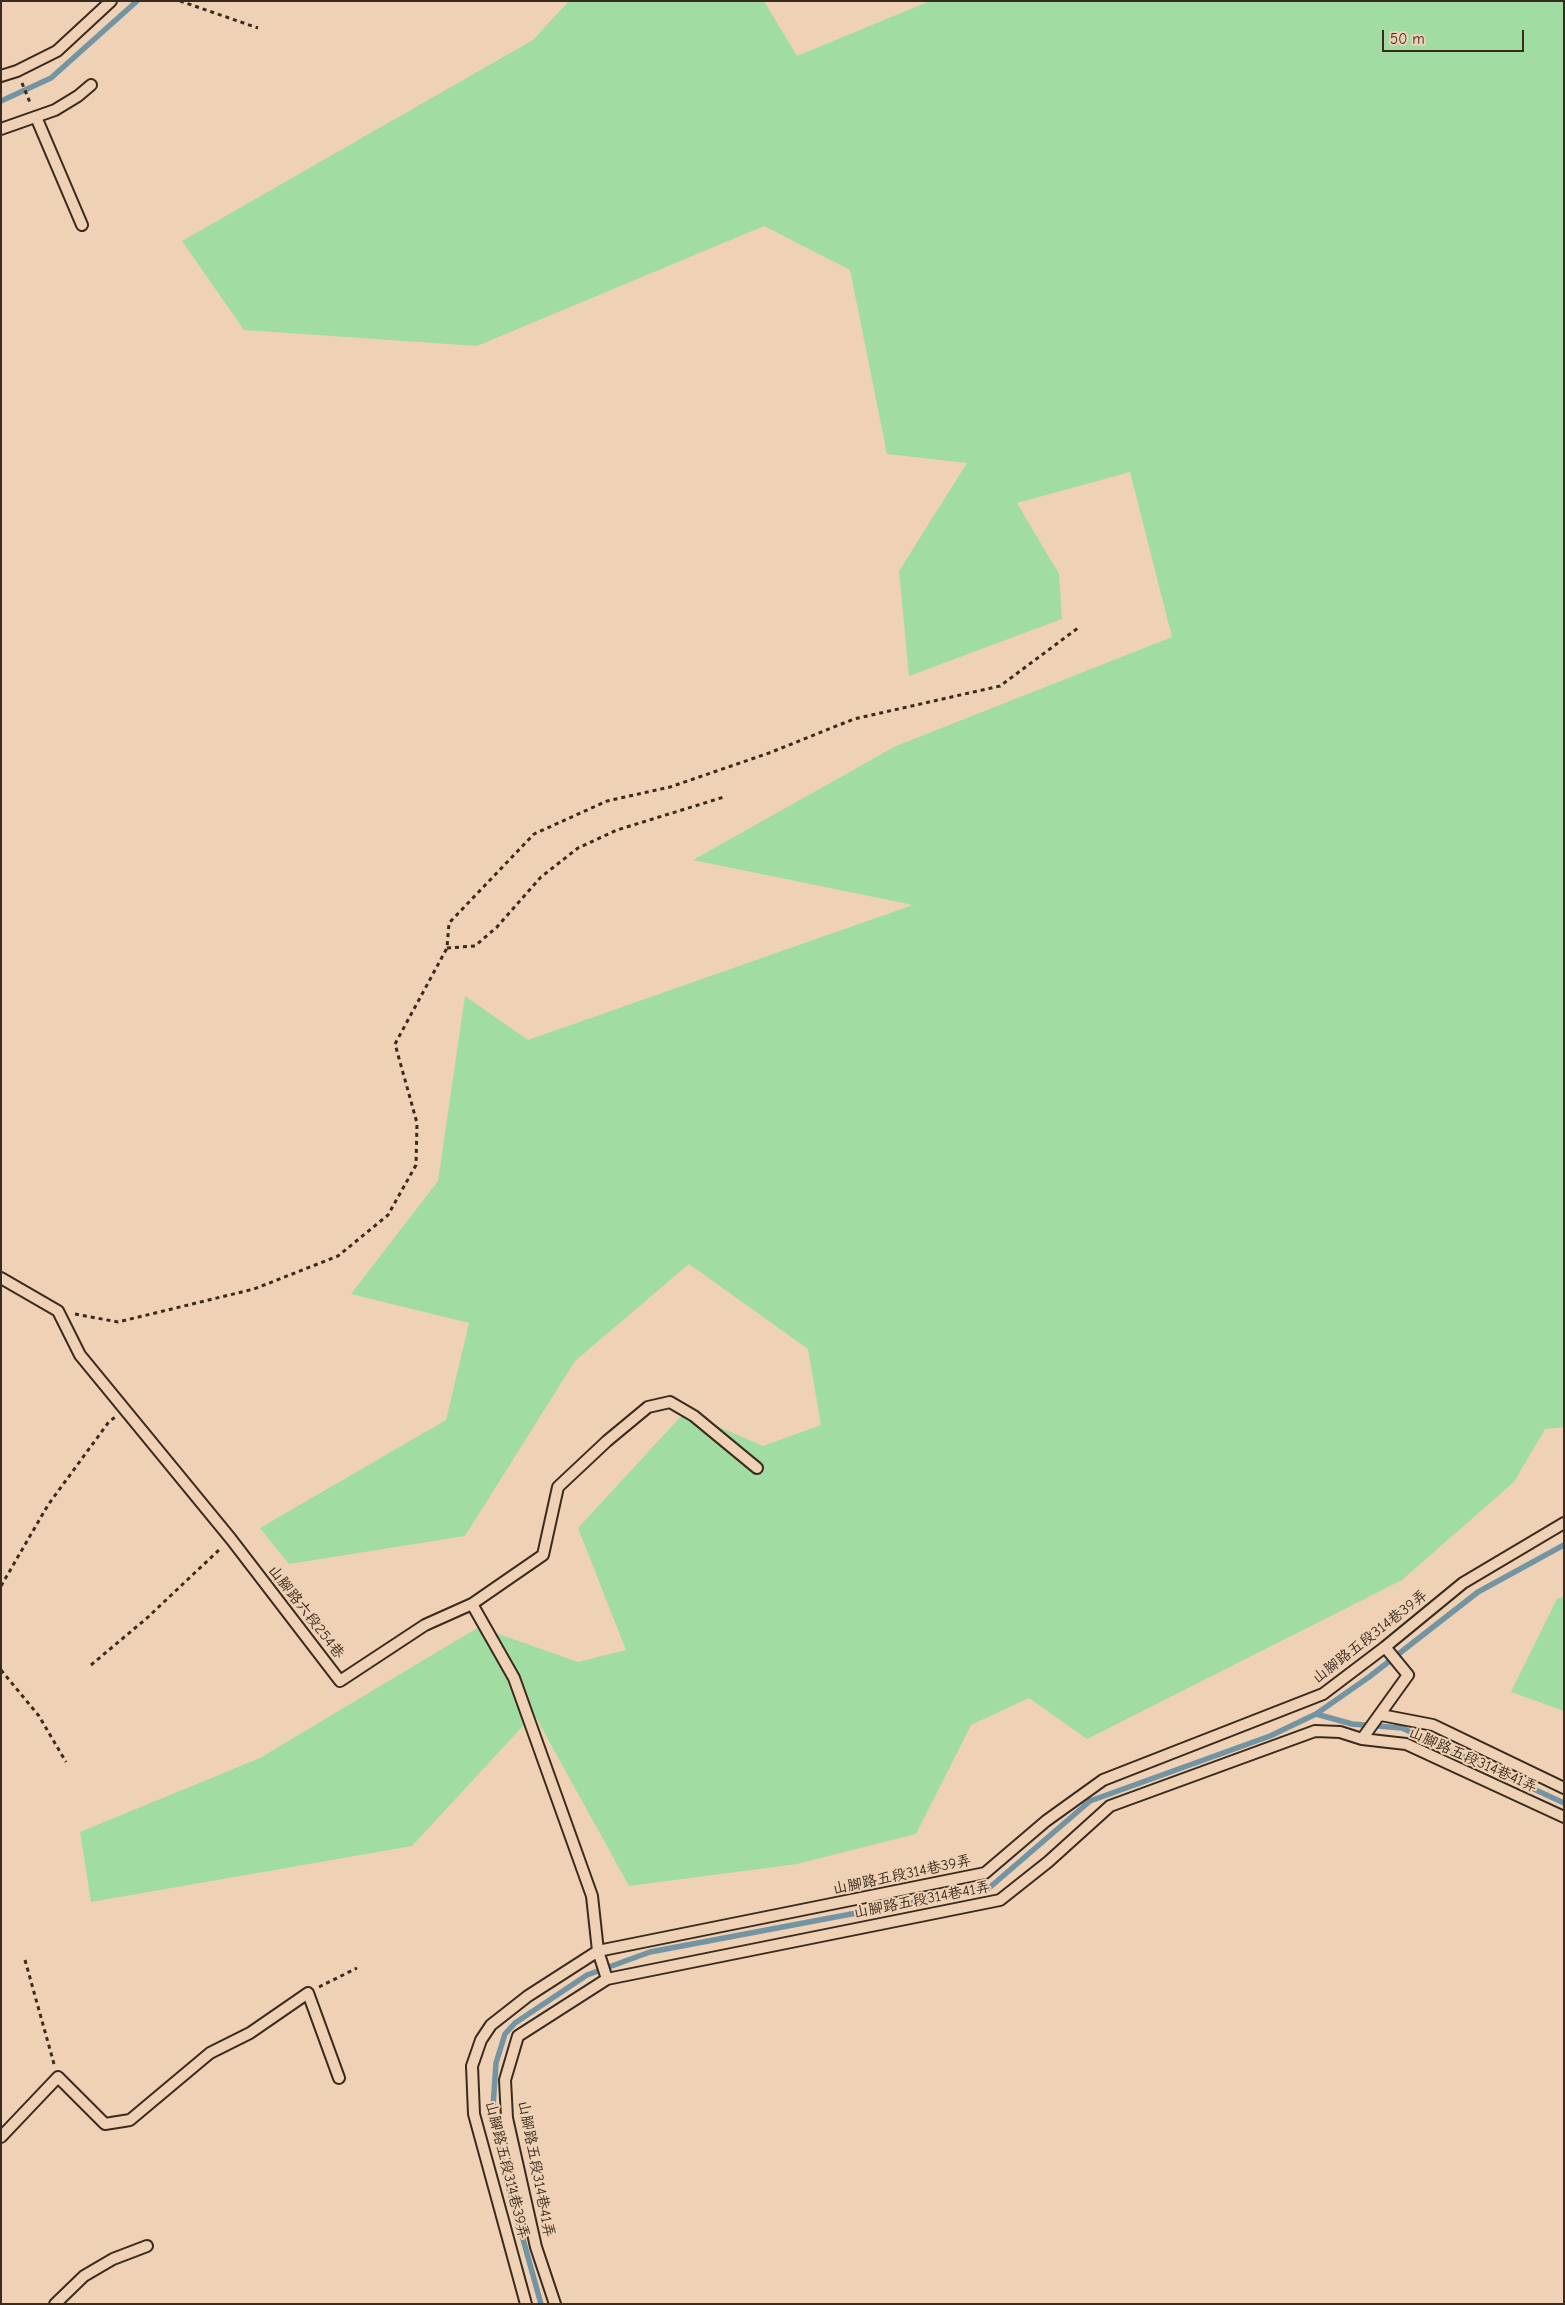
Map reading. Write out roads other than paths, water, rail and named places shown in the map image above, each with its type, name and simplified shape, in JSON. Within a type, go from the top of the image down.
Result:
[{"type":"lane","points":[[1,76],[17,71],[56,51],[111,1]]},
{"type":"lane","points":[[1,130],[55,110],[78,96],[91,85]]},
{"type":"lane","points":[[36,117],[82,226]]},
{"type":"lane","name":"山腳路六段254巷","points":[[1,1278],[58,1312],[80,1355],[124,1411],[231,1539],[340,1681],[425,1625],[472,1604],[543,1555],[558,1487],[607,1441],[648,1407],[670,1402],[694,1416],[757,1468]]},
{"type":"lane","name":"山腳路五段314巷39弄","points":[[526,2304],[474,2114],[472,2066],[481,2040],[491,2025],[528,1996],[598,1951],[985,1873],[1046,1821],[1103,1780],[1323,1694],[1385,1647],[1463,1583],[1564,1523]]},
{"type":"lane","points":[[472,1604],[514,1678],[592,1896],[598,1951],[606,1979]]},
{"type":"lane","points":[[1362,1739],[1408,1676],[1385,1647]]},
{"type":"lane","points":[[1381,1715],[1433,1725],[1564,1788]]},
{"type":"lane","name":"山腳路五段314巷41弄","points":[[555,2304],[536,2247],[509,2128],[505,2080],[518,2036],[606,1979],[1000,1900],[1048,1862],[1110,1806],[1315,1731],[1340,1732],[1362,1739],[1406,1744],[1564,1818]]},
{"type":"lane","points":[[1,2137],[58,2077],[105,2124],[130,2120],[210,2053],[250,2034],[308,1994],[339,2078]]},
{"type":"lane","points":[[56,2304],[84,2276],[113,2259],[147,2246]]},
{"type":"waterway","points":[[1,101],[51,78],[137,1]]},
{"type":"waterway","points":[[1316,1714],[1369,1677],[1478,1592],[1564,1545]]},
{"type":"waterway","points":[[541,2304],[503,2167],[493,2107],[496,2063],[505,2034],[515,2023],[587,1975],[650,1952],[989,1888],[1090,1801],[1270,1736],[1316,1714],[1352,1724],[1402,1728],[1564,1803]]}]
